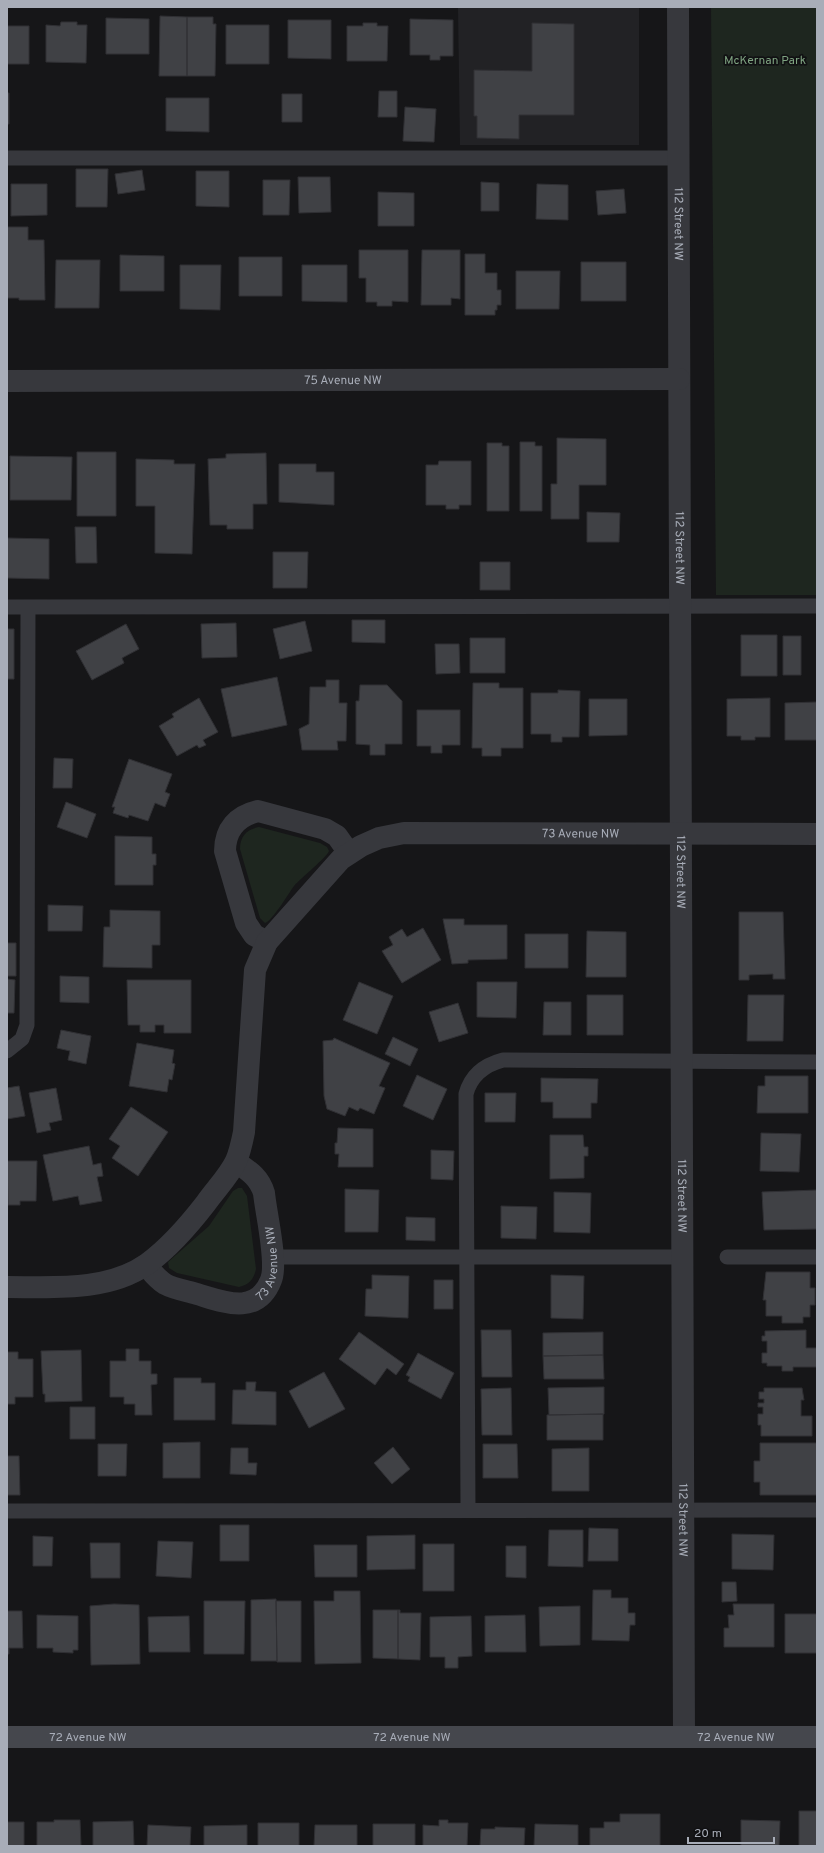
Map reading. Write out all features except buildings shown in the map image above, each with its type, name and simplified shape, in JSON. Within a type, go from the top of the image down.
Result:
[{"type":"street","name":"112 Street NW","points":[[678,7],[684,1737]]},
{"type":"street","name":"75 Avenue NW","points":[[7,381],[680,380]]},
{"type":"street","points":[[267,942],[254,935],[246,923],[225,851],[225,841],[236,821],[250,813],[258,811],[325,829],[337,836],[349,853]]},
{"type":"street","name":"73 Avenue NW","points":[[7,1287],[62,1287],[92,1284],[116,1278],[146,1265],[160,1253],[195,1216],[236,1162],[244,1132],[255,970],[267,942],[327,873],[349,853],[379,838],[404,833],[817,834]]},
{"type":"street","name":"73 Avenue NW","points":[[146,1265],[160,1280],[167,1285],[230,1304],[241,1305],[252,1301],[266,1289],[274,1270],[261,1184],[251,1173],[236,1162]]},
{"type":"street","name":"72 Avenue NW","points":[[7,1737],[817,1737]]},
{"type":"lane","points":[[7,158],[679,158]]},
{"type":"lane","points":[[7,607],[817,606]]},
{"type":"lane","points":[[7,1051],[22,1039],[27,1025],[28,607]]},
{"type":"lane","points":[[468,1510],[466,1094],[469,1083],[483,1068],[492,1063],[503,1060],[817,1062]]},
{"type":"lane","points":[[272,1257],[682,1257]]},
{"type":"lane","points":[[727,1257],[817,1257]]},
{"type":"lane","points":[[7,1511],[817,1510]]},
{"type":"shaded area","points":[[458,7],[639,7],[639,145],[460,145]]},
{"type":"green space","name":"McKernan Park","points":[[711,7],[817,7],[817,595],[716,595]]},
{"type":"green space","points":[[259,827],[320,843],[327,847],[329,851],[324,858],[294,886],[276,912],[265,923],[260,918],[240,849],[241,840],[245,834],[251,829]]},
{"type":"green space","points":[[238,1188],[242,1188],[247,1196],[256,1269],[254,1276],[250,1281],[246,1285],[239,1287],[177,1273],[169,1268],[168,1262],[209,1226],[233,1191]]}]
